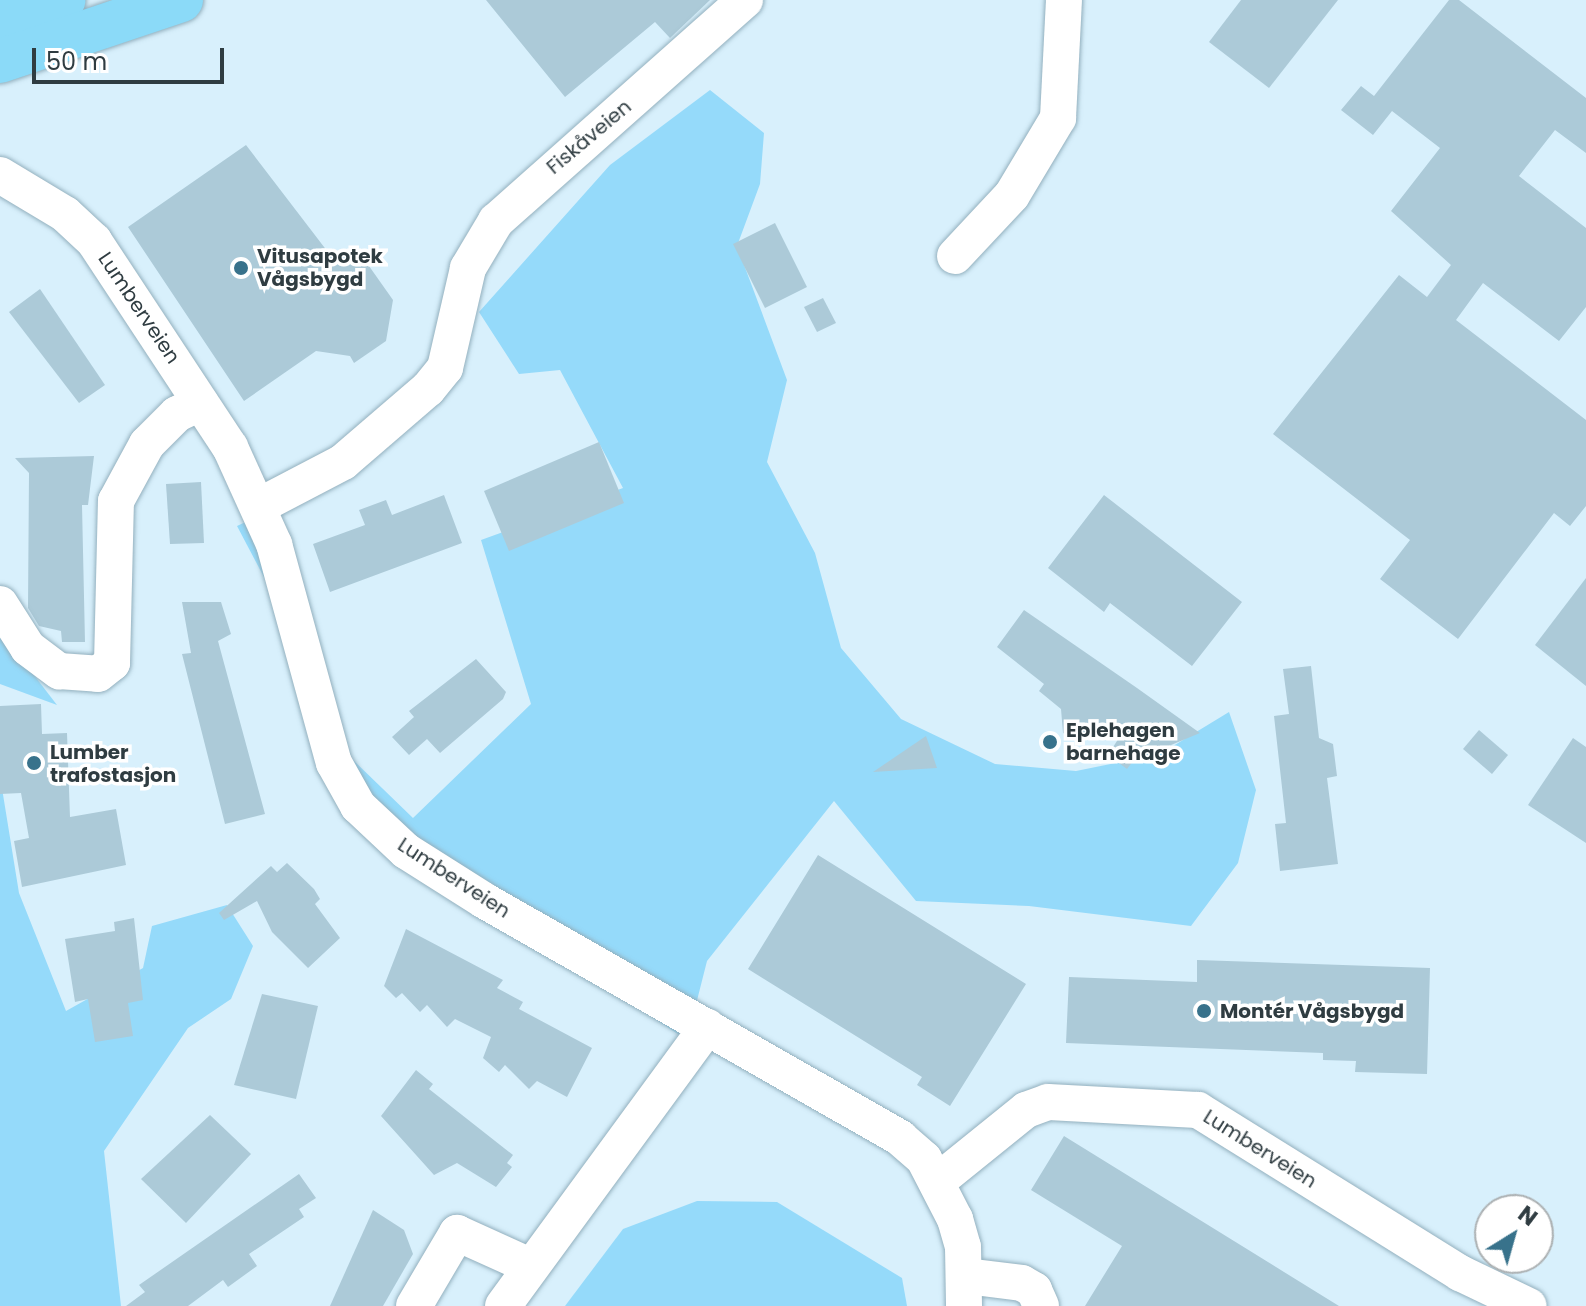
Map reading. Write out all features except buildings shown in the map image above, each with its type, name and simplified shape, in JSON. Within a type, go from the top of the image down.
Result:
[{"type":"main road","points":[[0,18],[63,0]]},
{"type":"main road","points":[[0,61],[181,0]]},
{"type":"street","name":"Fiskåveien","points":[[259,506],[343,462],[428,389],[445,368],[459,293],[480,245],[517,199],[745,0]]},
{"type":"street","points":[[955,256],[1012,195],[1058,118],[1064,0]]},
{"type":"street","name":"Lumberveien","points":[[3,175],[65,214],[94,241],[201,403],[259,506],[334,763],[358,806],[406,851],[459,884],[707,1027],[826,1090],[900,1138],[938,1181],[955,1219],[965,1291],[1022,1283],[1034,1290],[1041,1306]]},
{"type":"street","points":[[0,604],[28,648],[59,671],[98,674],[112,663],[116,501],[147,444],[177,414],[201,403]]},
{"type":"street","points":[[503,1306],[528,1265],[707,1027]]},
{"type":"street","name":"Lumberveien","points":[[938,1181],[1026,1110],[1048,1102],[1198,1110],[1460,1273],[1529,1306]]},
{"type":"street","points":[[414,1306],[457,1233],[528,1265]]},
{"type":"shaded area","points":[[710,90],[764,133],[760,184],[737,246],[787,380],[767,462],[815,553],[841,648],[901,719],[995,764],[1076,771],[1160,754],[1229,712],[1256,790],[1238,863],[1191,926],[1029,906],[916,901],[834,801],[707,961],[687,1040],[347,817],[275,598],[237,526],[275,508],[268,530],[352,759],[413,818],[531,704],[481,540],[623,488],[560,370],[519,374],[479,312],[610,165]]},
{"type":"shaded area","points":[[0,631],[57,705],[0,684]]},
{"type":"shaded area","points":[[0,776],[19,893],[66,1011],[143,968],[152,926],[227,905],[253,946],[231,999],[188,1028],[104,1151],[121,1306],[0,1306]]},
{"type":"shaded area","points":[[697,1201],[777,1202],[902,1278],[907,1306],[565,1306],[623,1229]]},
{"type":"place","name":"Vitusapotek Vågsbygd","points":[[241,268]]},
{"type":"place","name":"Eplehagen barnehage","points":[[1050,742]]},
{"type":"place","name":"Lumber trafostasjon","points":[[34,763]]},
{"type":"place","name":"Montér Vågsbygd","points":[[1204,1011]]}]
